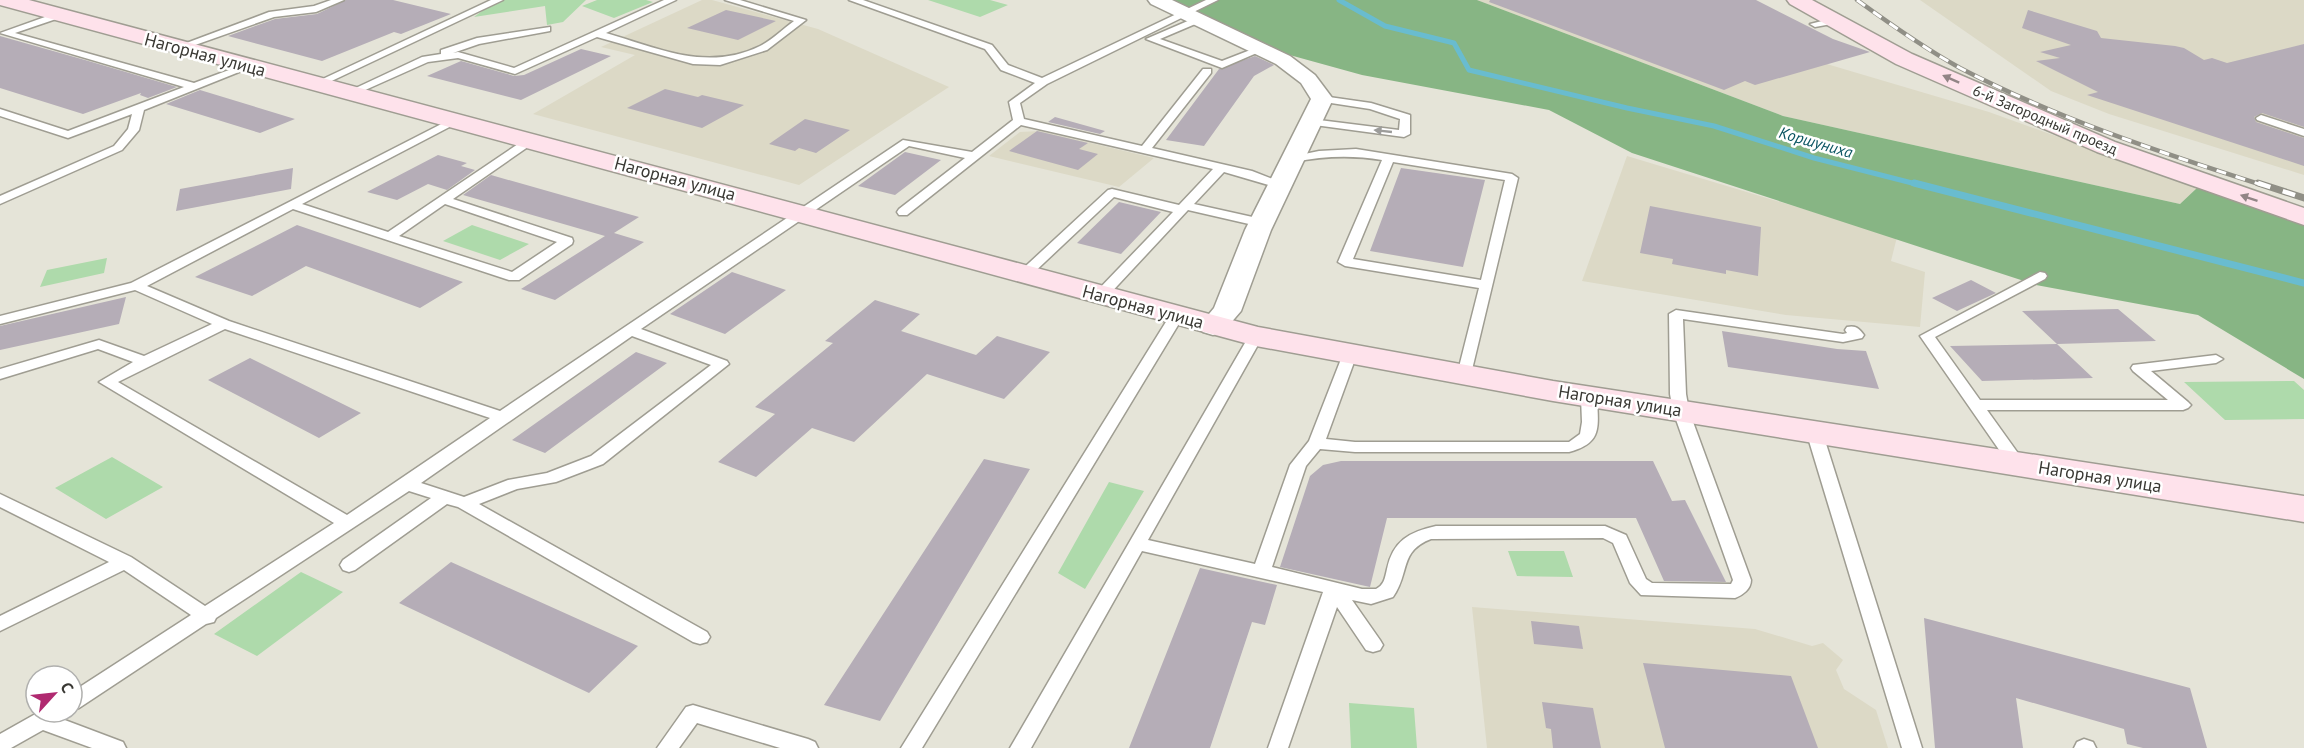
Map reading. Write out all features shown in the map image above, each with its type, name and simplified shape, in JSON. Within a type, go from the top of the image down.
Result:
[{"type":"street","name":"Нагорная улица","points":[[11,0],[178,48],[531,140],[1176,317],[1256,336],[1589,397],[1814,430],[2304,509]]},
{"type":"street","points":[[1157,0],[1261,48],[1297,69],[1322,99],[1262,223],[1227,311],[1213,326]]},
{"type":"street","name":"6-й Загородный проезд","points":[[1797,0],[1825,22],[2106,147],[2304,217]]},
{"type":"lane","points":[[178,48],[272,14],[316,9],[339,0]]},
{"type":"lane","points":[[316,84],[498,0]]},
{"type":"lane","points":[[426,59],[458,55],[515,71],[671,0]]},
{"type":"lane","points":[[597,34],[693,61],[720,62],[764,48],[801,20],[730,0]]},
{"type":"lane","points":[[854,0],[989,47],[1003,69],[1043,82]]},
{"type":"lane","points":[[1214,0],[1190,17],[1151,39],[1222,65],[1261,48]]},
{"type":"lane","points":[[3,34],[59,15]]},
{"type":"lane","points":[[1019,121],[1014,102],[1043,82],[1190,17]]},
{"type":"lane","points":[[350,93],[426,59],[477,41],[547,29]]},
{"type":"lane","points":[[3,34],[196,87]]},
{"type":"lane","points":[[0,112],[68,135],[249,66]]},
{"type":"lane","points":[[1145,150],[1207,71]]},
{"type":"lane","points":[[1311,122],[1404,134],[1406,117],[1371,105],[1322,99]]},
{"type":"lane","points":[[0,200],[118,148],[133,130],[139,109]]},
{"type":"lane","points":[[2261,118],[2304,133]]},
{"type":"lane","points":[[0,320],[136,286],[455,120]]},
{"type":"lane","points":[[1019,121],[1221,168],[1282,185]]},
{"type":"lane","points":[[903,212],[1019,121]]},
{"type":"lane","points":[[390,236],[531,140]]},
{"type":"lane","points":[[84,694],[407,484],[907,142],[973,156]]},
{"type":"lane","points":[[1294,159],[1319,154],[1356,152],[1512,178],[1465,375]]},
{"type":"lane","points":[[1389,158],[1345,262],[1485,285]]},
{"type":"lane","points":[[1100,296],[1221,168]]},
{"type":"lane","points":[[1023,275],[1112,193],[1262,223]]},
{"type":"lane","points":[[292,205],[514,277],[567,241],[445,200]]},
{"type":"lane","points":[[2017,463],[1927,336],[2040,276]]},
{"type":"lane","points":[[136,286],[224,324],[502,417]]},
{"type":"lane","points":[[1138,544],[1372,597],[1382,595],[1392,586],[1402,550],[1415,538],[1436,532],[1609,533],[1620,539],[1639,583],[1648,590],[1735,591],[1742,584],[1742,579],[1681,411],[1677,394],[1676,314],[1843,338],[1857,335],[1852,330]]},
{"type":"lane","points":[[911,748],[1176,317]]},
{"type":"lane","points":[[224,324],[145,361],[107,382],[348,523]]},
{"type":"lane","points":[[464,503],[514,484],[550,478],[597,460],[722,364],[630,330]]},
{"type":"lane","points":[[1020,748],[1256,336]]},
{"type":"lane","points":[[0,374],[99,344],[145,361]]},
{"type":"lane","points":[[1261,572],[1298,465],[1317,443],[1350,354]]},
{"type":"lane","points":[[1976,405],[2183,405],[2138,368],[2216,359]]},
{"type":"lane","points":[[1317,443],[1355,447],[1569,447],[1583,443],[1589,435],[1589,397]]},
{"type":"lane","points":[[1814,430],[1912,748]]},
{"type":"lane","points":[[407,484],[464,503],[700,637]]},
{"type":"lane","points":[[349,565],[445,497]]},
{"type":"lane","points":[[0,500],[124,562],[207,616]]},
{"type":"lane","points":[[0,624],[124,562]]},
{"type":"lane","points":[[1334,588],[1373,645]]},
{"type":"lane","points":[[1278,748],[1334,588]]},
{"type":"lane","points":[[667,748],[693,713],[808,748]]},
{"type":"lane","points":[[0,744],[37,724]]},
{"type":"lane","points":[[65,724],[116,748]]},
{"type":"shaded area","points":[[702,0],[712,0],[818,29],[949,87],[799,185],[533,114],[635,55],[601,47]]},
{"type":"shaded area","points":[[1477,0],[1652,0],[1820,62],[1989,112],[2198,187],[2180,204],[1783,116]]},
{"type":"shaded area","points":[[1920,0],[2304,0],[2304,175],[2109,114],[2051,91]]},
{"type":"shaded area","points":[[1040,131],[1154,158],[1119,187],[989,156],[1020,132]]},
{"type":"shaded area","points":[[1627,156],[1897,237],[1891,261],[1925,272],[1920,327],[1786,315],[1582,281]]},
{"type":"shaded area","points":[[1472,607],[1755,629],[1812,646],[1823,643],[1843,660],[1836,670],[1844,689],[1876,710],[1888,748],[1487,748]]},
{"type":"green space","points":[[502,0],[586,0],[563,22],[547,25],[545,6],[474,17],[490,5]]},
{"type":"green space","points":[[597,0],[653,2],[614,18],[582,6]]},
{"type":"green space","points":[[928,0],[990,0],[1008,5],[980,17]]},
{"type":"green space","points":[[1169,0],[1477,0],[1783,116],[2180,204],[2198,187],[2304,217],[2304,379],[2198,315],[2036,285],[1632,153],[1549,110],[1362,75],[1286,54]]},
{"type":"green space","points":[[472,225],[529,244],[500,260],[443,241]]},
{"type":"green space","points":[[107,258],[104,273],[40,287],[47,270]]},
{"type":"green space","points":[[2294,381],[2304,390],[2304,419],[2225,420],[2184,382]]},
{"type":"green space","points":[[112,457],[163,487],[106,519],[55,488]]},
{"type":"green space","points":[[1109,482],[1144,491],[1085,589],[1058,573]]},
{"type":"green space","points":[[1508,551],[1564,551],[1573,577],[1517,576]]},
{"type":"green space","points":[[301,572],[343,592],[257,656],[214,634]]},
{"type":"green space","points":[[1349,703],[1414,708],[1417,748],[1351,748]]},
{"type":"building","points":[[346,0],[393,0],[451,14],[401,34],[394,32],[322,61],[228,36],[275,19],[317,14]]},
{"type":"building","points":[[1490,0],[1756,0],[1833,39],[1870,52],[1755,85],[1745,81],[1724,90],[1489,2]]},
{"type":"building","points":[[726,10],[776,21],[738,40],[687,28]]},
{"type":"building","points":[[2028,10],[2097,31],[2101,38],[2175,46],[2184,48],[2204,60],[2212,58],[2227,63],[2304,44],[2304,127],[2262,113],[2254,117],[2256,122],[2304,138],[2304,166],[2087,95],[2098,92],[2036,61],[2060,58],[2040,52],[2071,45],[2022,28]]},
{"type":"building","points":[[0,36],[177,87],[148,98],[140,95],[141,93],[83,114],[0,88]]},
{"type":"building","points":[[581,49],[611,56],[521,100],[427,76],[461,61],[514,76],[524,75]]},
{"type":"building","points":[[1255,56],[1274,65],[1254,76],[1204,146],[1166,140],[1219,69]]},
{"type":"building","points":[[665,89],[744,105],[702,128],[627,108]]},
{"type":"building","points":[[200,90],[295,119],[260,133],[166,104]]},
{"type":"building","points":[[1055,117],[1105,131],[1100,134],[1048,122]]},
{"type":"building","points":[[805,119],[850,130],[816,153],[799,148],[795,151],[769,144]]},
{"type":"building","points":[[1037,131],[1088,143],[1079,149],[1098,154],[1078,170],[1009,151]]},
{"type":"building","points":[[905,152],[941,160],[895,195],[858,186]]},
{"type":"building","points":[[438,155],[467,163],[461,166],[475,170],[447,190],[428,184],[397,200],[367,192]]},
{"type":"building","points":[[293,168],[291,189],[176,211],[180,189]]},
{"type":"building","points":[[1401,168],[1485,180],[1463,267],[1370,251]]},
{"type":"building","points":[[491,175],[639,217],[614,233],[644,242],[555,300],[521,289],[605,236],[463,195]]},
{"type":"building","points":[[1119,202],[1161,212],[1121,254],[1077,243]]},
{"type":"building","points":[[1650,206],[1761,227],[1758,276],[1726,270],[1726,274],[1672,264],[1673,259],[1640,253]]},
{"type":"building","points":[[297,225],[463,282],[420,308],[306,266],[252,296],[195,277]]},
{"type":"building","points":[[732,272],[786,290],[725,334],[670,314]]},
{"type":"building","points":[[1971,280],[1996,293],[1957,311],[1932,298]]},
{"type":"building","points":[[126,297],[119,324],[0,350],[0,326]]},
{"type":"building","points":[[875,300],[920,314],[901,331],[976,355],[997,336],[1050,352],[1004,399],[927,374],[854,442],[812,428],[756,477],[718,462],[775,414],[755,407],[833,343],[825,341]]},
{"type":"building","points":[[2118,309],[2156,341],[2057,344],[2022,311]]},
{"type":"building","points":[[1722,331],[1837,349],[1866,351],[1879,389],[1728,367]]},
{"type":"building","points":[[2057,344],[2093,378],[1982,381],[1950,346]]},
{"type":"building","points":[[636,352],[667,363],[545,453],[512,440]]},
{"type":"building","points":[[250,358],[361,413],[319,438],[208,380]]},
{"type":"building","points":[[984,459],[1030,469],[880,721],[824,705]]},
{"type":"building","points":[[1341,461],[1653,461],[1672,501],[1685,500],[1726,582],[1664,581],[1636,518],[1387,518],[1370,587],[1280,567],[1310,476],[1323,465]]},
{"type":"building","points":[[451,562],[638,646],[589,693],[399,603]]},
{"type":"building","points":[[1200,568],[1277,585],[1265,625],[1252,622],[1210,748],[1129,748]]},
{"type":"building","points":[[1924,618],[2190,688],[2207,748],[2143,748],[2127,744],[2124,729],[2016,698],[2023,748],[1935,748]]},
{"type":"building","points":[[1531,621],[1579,626],[1583,649],[1534,644]]},
{"type":"building","points":[[1643,663],[1791,676],[1818,748],[1665,748]]},
{"type":"building","points":[[1542,702],[1593,708],[1601,748],[1553,748],[1551,729],[1546,728]]},
{"type":"waterway","name":"Коршуниха","points":[[1339,0],[1385,26],[1454,43],[1469,70],[1627,108],[1714,126],[1814,158],[1920,185]]},
{"type":"waterway","name":"Коршуниха","points":[[1914,183],[2304,283]]},
{"type":"railway","points":[[1857,0],[1960,68],[2033,103],[2108,133],[2262,185]]},
{"type":"railway","points":[[2258,183],[2304,198]]}]
